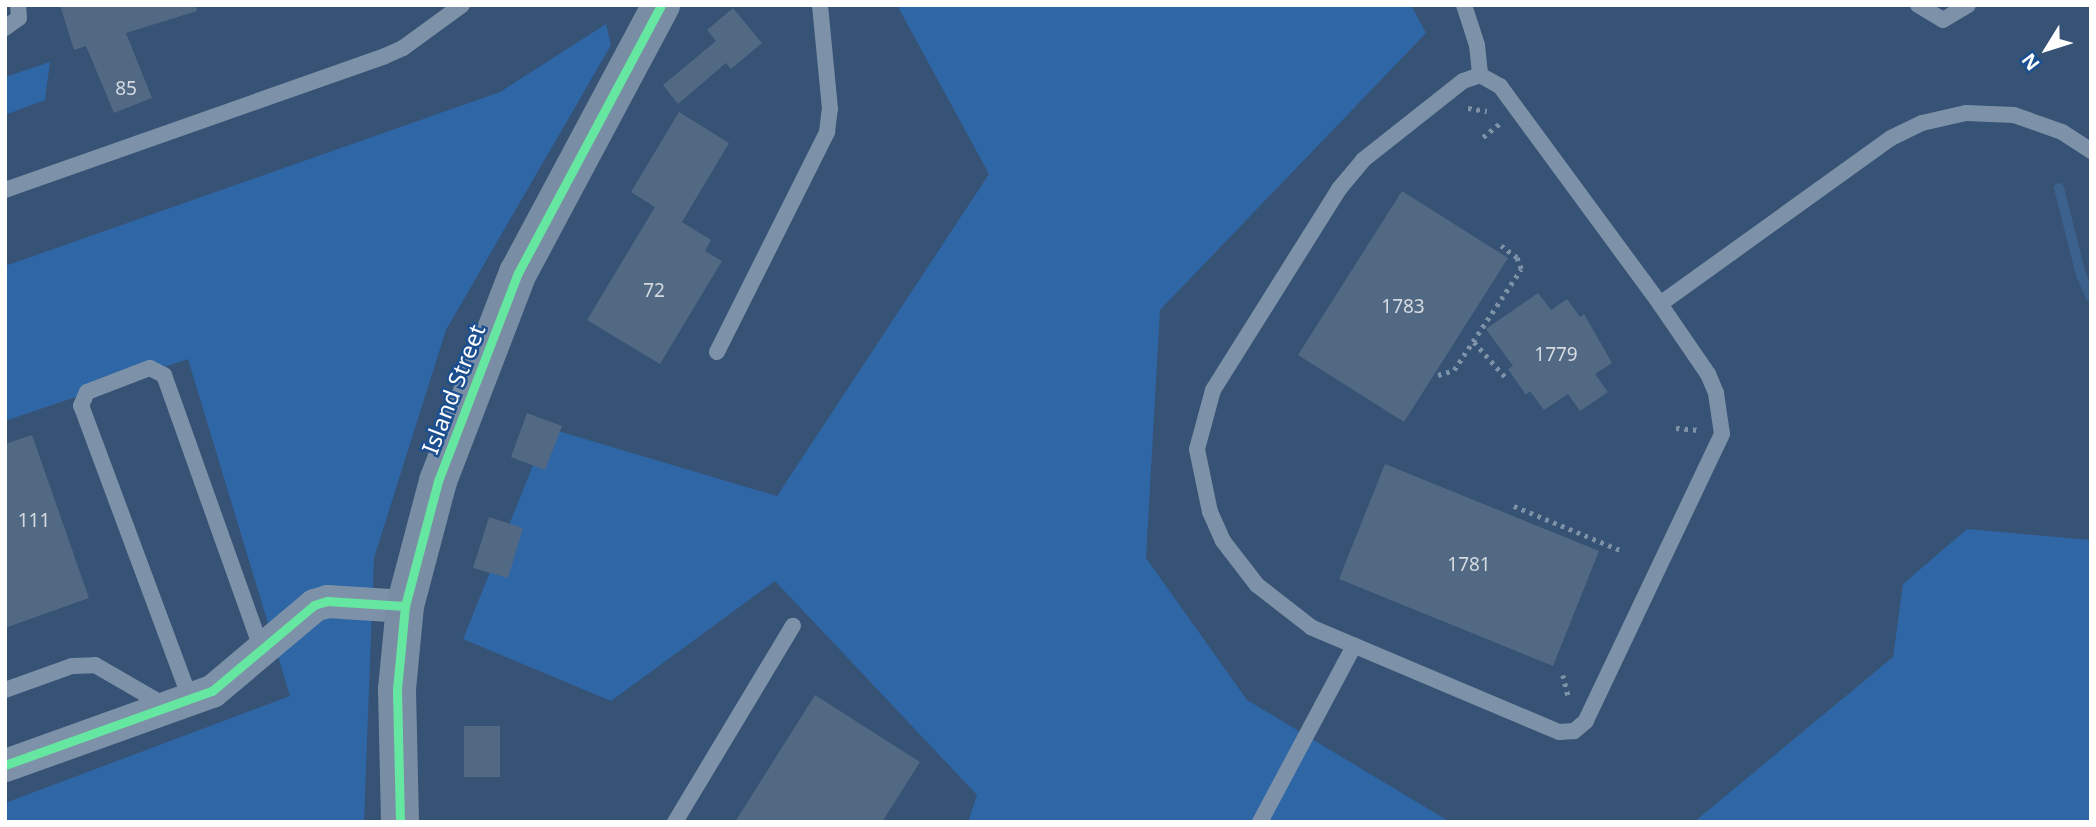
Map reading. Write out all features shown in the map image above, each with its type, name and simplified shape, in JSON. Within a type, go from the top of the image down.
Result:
[{"type":"street","name":"Island Street","points":[[400,822],[397,689],[405,606],[438,481],[518,273],[662,5]]},
{"type":"street","points":[[5,765],[181,705],[212,691],[314,605],[327,601],[405,606]]},
{"type":"lane","points":[[5,28],[19,18],[18,5]]},
{"type":"lane","points":[[5,190],[385,56],[413,42],[436,13],[462,5]]},
{"type":"lane","points":[[716,352],[827,132],[830,109],[820,5]]},
{"type":"lane","points":[[1464,5],[1477,45],[1480,75]]},
{"type":"lane","points":[[1918,5],[1943,20],[1968,5]]},
{"type":"lane","points":[[1480,75],[1493,80],[1511,99],[1660,304],[1708,374],[1716,393],[1721,435],[1586,721],[1574,731],[1559,732],[1311,627],[1257,585],[1223,541],[1202,482],[1197,449],[1213,390],[1345,181],[1363,160],[1463,81],[1480,75]]},
{"type":"lane","points":[[1660,304],[1891,138],[1922,123],[1966,113],[2014,115],[2062,132],[2091,151]]},
{"type":"lane","points":[[181,705],[81,406],[87,392],[150,368],[164,375],[262,650]]},
{"type":"lane","points":[[675,822],[793,626]]},
{"type":"lane","points":[[1260,822],[1354,646]]},
{"type":"lane","points":[[5,690],[72,666],[94,665],[181,705]]},
{"type":"path","points":[[1468,108],[1493,113]]},
{"type":"path","points":[[1483,137],[1501,122],[1499,118]]},
{"type":"path","points":[[1438,375],[1454,370],[1521,269],[1517,258],[1501,246]]},
{"type":"path","points":[[1473,341],[1508,380]]},
{"type":"path","points":[[1676,428],[1700,430]]},
{"type":"path","points":[[1514,506],[1620,550]]},
{"type":"path","points":[[1563,675],[1569,699]]},
{"type":"shaded area","points":[[897,5],[1411,5],[1426,33],[1160,310],[1146,558],[1247,700],[1450,822],[968,822],[977,795],[775,581],[611,701],[463,639],[548,428],[777,496],[989,174]]},
{"type":"shaded area","points":[[606,24],[611,45],[446,330],[374,558],[364,822],[5,822],[5,803],[290,696],[188,359],[5,421],[5,266],[500,92]]},
{"type":"shaded area","points":[[50,62],[45,100],[5,115],[5,77]]},
{"type":"shaded area","points":[[1967,529],[2091,540],[2091,822],[1694,822],[1893,657],[1903,584]]},
{"type":"building","points":[[60,5],[196,5],[197,11],[126,33],[152,98],[114,113],[86,46],[74,50]]},
{"type":"building","points":[[733,8],[762,43],[731,69],[726,63],[678,104],[663,85],[716,41],[707,30]]},
{"type":"building","points":[[679,112],[729,143],[682,222],[711,240],[705,251],[722,261],[660,364],[587,320],[655,207],[631,192]]},
{"type":"building","points":[[1402,191],[1508,258],[1404,422],[1298,355]]},
{"type":"building","points":[[1538,293],[1551,310],[1567,299],[1580,317],[1584,314],[1612,363],[1595,374],[1608,392],[1580,411],[1568,394],[1544,410],[1530,391],[1526,395],[1508,369],[1513,366],[1486,329]]},
{"type":"building","points":[[527,413],[562,426],[545,470],[511,457]]},
{"type":"building","points":[[32,435],[89,598],[5,628],[5,444]]},
{"type":"building","points":[[1385,464],[1599,551],[1553,666],[1339,579]]},
{"type":"building","points":[[489,517],[523,528],[508,578],[473,568]]},
{"type":"building","points":[[815,695],[920,762],[882,822],[735,822]]},
{"type":"building","points":[[464,726],[500,726],[500,777],[464,777]]},
{"type":"waterway","points":[[2059,188],[2081,275],[2091,297]]},
{"type":"cycle path","points":[[400,822],[397,689],[405,606],[438,481],[518,273],[661,5]]},
{"type":"cycle path","points":[[5,765],[212,691],[314,605],[327,601],[405,606]]}]
